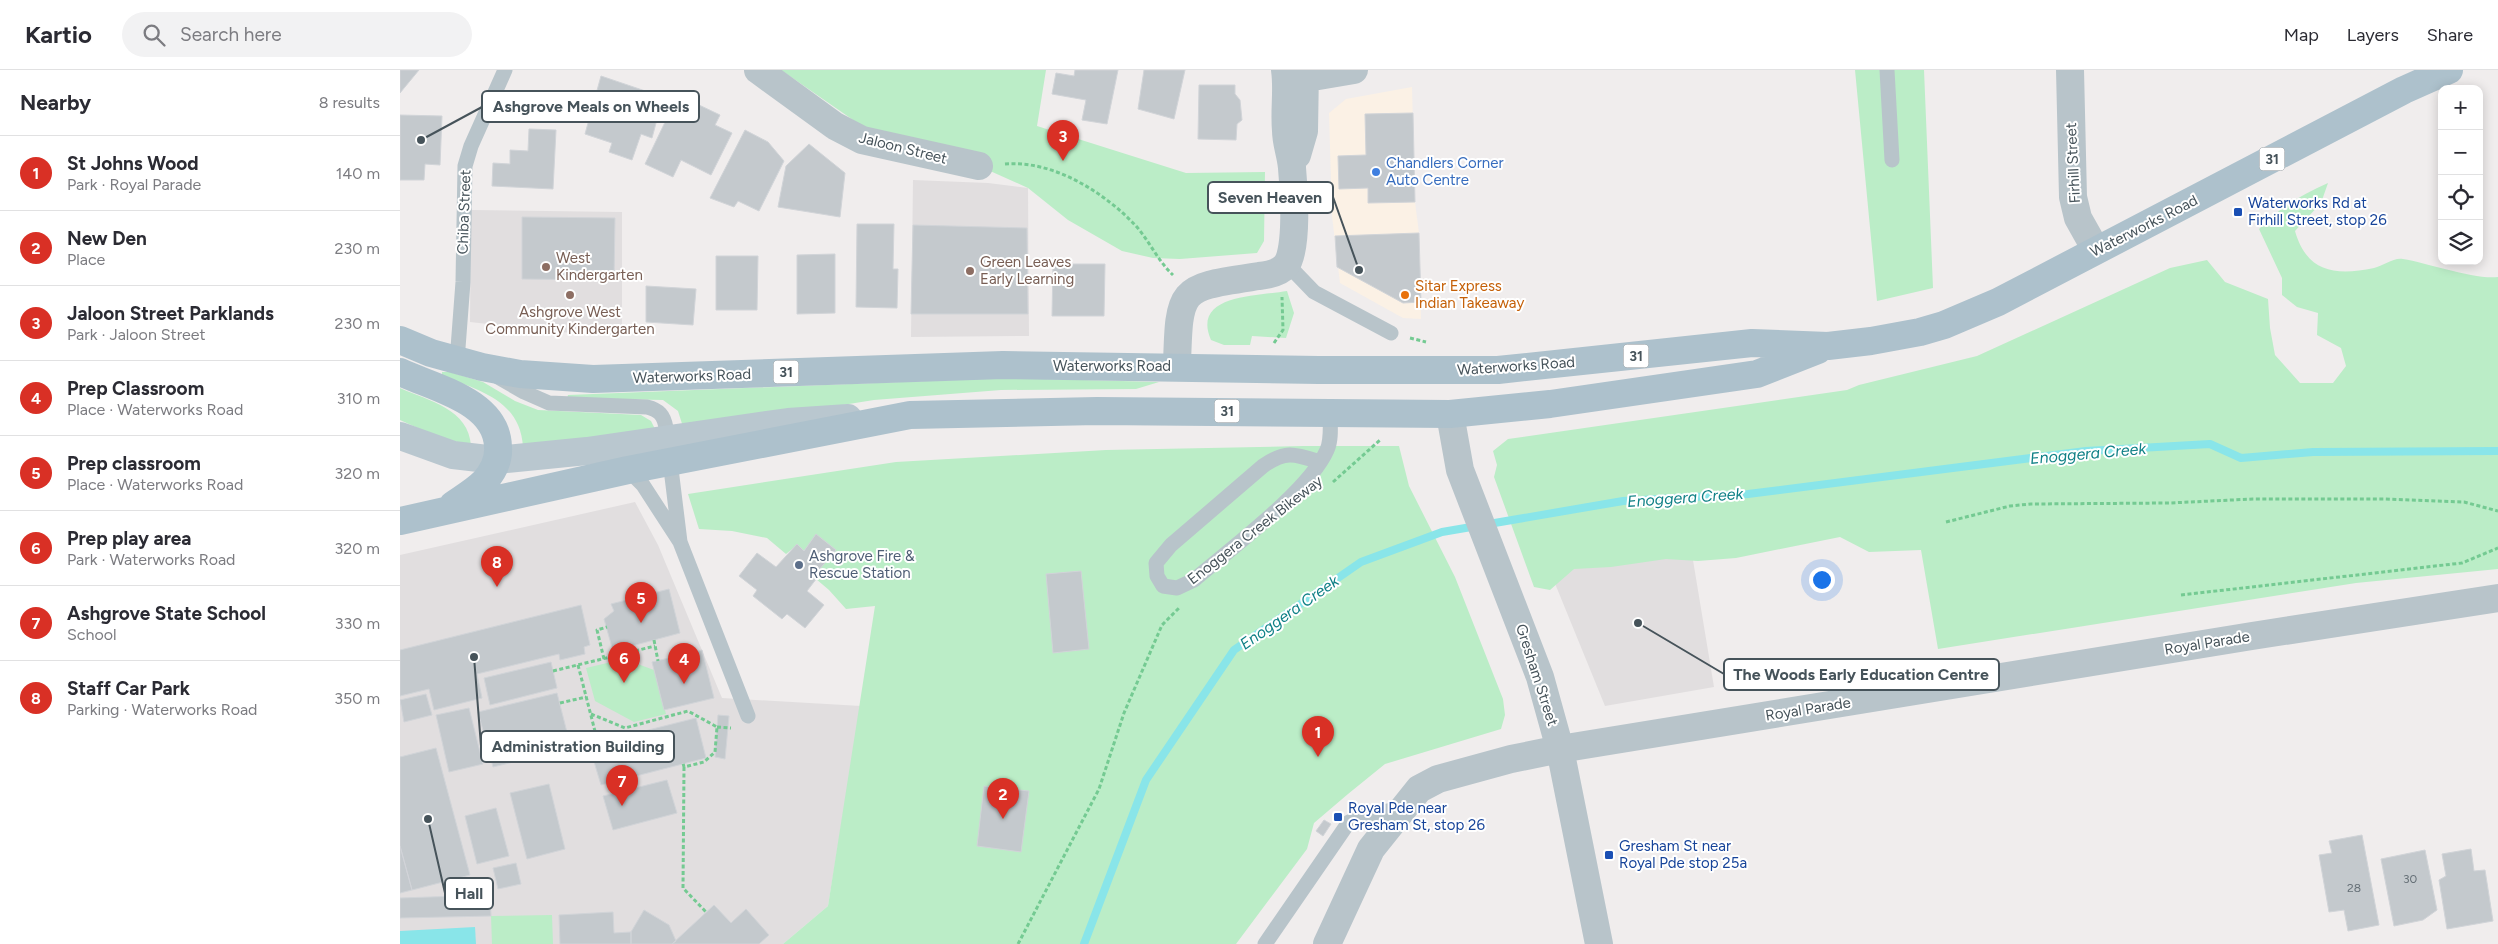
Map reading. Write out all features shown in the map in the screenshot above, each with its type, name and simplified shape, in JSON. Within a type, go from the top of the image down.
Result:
[{"type":"main road","name":"Waterworks Road","points":[[400,340],[432,354],[469,364],[520,374],[593,380],[1003,365],[1444,371],[1498,370],[1752,344],[1828,346],[1894,338],[1944,325],[1998,302],[2404,90],[2449,70]]},
{"type":"main road","name":"Waterworks Road","points":[[400,436],[453,455],[496,460],[669,451],[910,415],[981,412],[1178,410],[1450,414],[1597,398],[1757,374],[1828,346]]},
{"type":"main road","points":[[1178,366],[1178,410]]},
{"type":"main road","points":[[1444,371],[1450,414]]},
{"type":"main road","points":[[400,372],[468,402],[486,415],[498,439],[496,460],[484,482],[447,510]]},
{"type":"main road","name":"Waterworks Road","points":[[447,510],[628,470],[669,451]]},
{"type":"main road","name":"31","points":[[400,521],[447,510]]},
{"type":"street","name":"Jaloon Street","points":[[758,70],[835,126],[862,140],[979,166]]},
{"type":"street","points":[[1178,366],[1180,310],[1190,293],[1209,283],[1272,274],[1287,264],[1294,245],[1292,168],[1303,137],[1296,75],[1354,70]]},
{"type":"street","name":"Firhill Street","points":[[2070,70],[2073,197],[2078,218],[2096,250]]},
{"type":"street","name":"Gresham Street","points":[[1450,414],[1458,462],[1464,481],[1540,676],[1560,749],[1599,944]]},
{"type":"street","name":"Royal Parade","points":[[1327,944],[1371,849],[1419,790],[1438,779],[1511,759],[1560,749],[2252,636],[2498,598]]},
{"type":"lane","name":"Chiba Street","points":[[469,364],[463,282],[465,166],[471,146],[505,70]]},
{"type":"lane","points":[[1887,70],[1892,160]]},
{"type":"lane","points":[[1287,264],[1314,292],[1391,333]]},
{"type":"lane","points":[[469,364],[550,403],[647,407],[655,410],[665,420],[680,542]]},
{"type":"lane","points":[[1320,462],[1290,454],[1280,456],[1264,466],[1171,546],[1156,563],[1157,576],[1163,586],[1176,588],[1194,580],[1285,502],[1308,479],[1320,462],[1327,450],[1330,440],[1330,412]]},
{"type":"lane","points":[[628,470],[643,485],[680,542],[748,716]]},
{"type":"lane","points":[[1264,944],[1349,822],[1362,816],[1404,808]]},
{"type":"path","points":[[979,166],[1013,163],[1054,171],[1083,184],[1136,226],[1167,270],[1190,293]]},
{"type":"path","points":[[1271,368],[1273,344],[1283,330],[1282,292]]},
{"type":"path","points":[[1391,333],[1435,344]]},
{"type":"path","name":"Enoggera Creek Bikeway","points":[[1331,484],[1381,439],[1389,439]]},
{"type":"path","points":[[1946,522],[2010,506],[2031,504],[2169,503],[2253,499],[2384,499],[2464,502],[2498,511]]},
{"type":"path","points":[[2181,595],[2462,563],[2498,548]]},
{"type":"path","points":[[1018,944],[1098,788],[1124,713],[1162,625],[1180,606]]},
{"type":"path","points":[[604,658],[597,630],[607,627]]},
{"type":"path","points":[[654,640],[658,661]]},
{"type":"path","points":[[553,671],[655,646]]},
{"type":"path","points":[[578,665],[598,743]]},
{"type":"path","points":[[560,703],[586,698]]},
{"type":"path","points":[[591,714],[625,728],[688,711],[717,727],[715,752],[704,762],[684,765],[683,888],[706,913]]},
{"type":"shaded area","points":[[1412,87],[1421,319],[1403,318],[1340,283],[1332,216],[1329,113],[1346,99]]},
{"type":"shaded area","name":"Green Leaves Early Learning","points":[[913,180],[988,183],[1028,188],[1029,336],[911,337]]},
{"type":"shaded area","name":"West Kindergarten","points":[[471,210],[622,212],[622,335],[558,332],[470,322]]},
{"type":"shaded area","points":[[635,502],[658,545],[722,698],[861,706],[828,906],[783,944],[400,944],[400,555]]},
{"type":"shaded area","points":[[1689,536],[1714,687],[1605,706],[1545,559]]},
{"type":"green space","points":[[781,70],[1046,70],[1037,126],[1186,173],[1265,172],[1264,241],[1257,253],[1180,259],[1153,258],[1122,251],[1068,220],[1028,188],[979,166],[869,131]]},
{"type":"green space","points":[[1855,70],[1924,70],[1933,288],[1877,301]]},
{"type":"green space","points":[[2328,183],[2321,203],[2295,231],[2300,245],[2307,256],[2315,263],[2335,271],[2347,272],[2374,268],[2392,260],[2400,259],[2477,276],[2498,277],[2498,569],[2356,583],[1938,649],[1921,550],[1869,552],[1840,537],[1736,558],[1698,561],[1666,559],[1611,567],[1574,569],[1550,590],[1534,587],[1494,477],[1497,465],[1493,451],[1508,439],[1847,390],[1859,385],[1977,356],[2170,268],[2207,260],[2225,282],[2268,299],[2270,328],[2275,355],[2300,383],[2333,383],[2346,366],[2341,348],[2317,335],[2318,313],[2297,307],[2282,295],[2282,278],[2259,229],[2291,202]]},
{"type":"green space","points":[[1287,291],[1294,313],[1286,338],[1252,336],[1250,345],[1224,345],[1211,340],[1207,325],[1210,314],[1219,306],[1231,300]]},
{"type":"green space","points":[[442,372],[450,372],[483,382],[515,401],[538,410],[641,415],[651,421],[655,429],[523,447],[520,431],[506,407],[483,392],[442,375]]},
{"type":"green space","points":[[1003,378],[1159,382],[1136,389],[1001,390],[874,400],[684,430],[678,411],[663,400],[567,398],[568,395]]},
{"type":"green space","points":[[400,388],[435,402],[455,415],[469,433],[471,446],[433,435],[400,420]]},
{"type":"green space","points":[[1399,446],[1409,486],[1455,577],[1503,699],[1505,715],[1501,729],[1385,764],[1348,794],[1314,823],[1307,849],[1236,944],[783,944],[828,906],[875,606],[846,609],[816,579],[820,574],[818,571],[836,550],[816,535],[804,551],[797,545],[786,554],[767,538],[732,531],[699,529],[688,494],[896,462],[1106,450]]},
{"type":"green space","points":[[624,659],[654,670],[666,714],[634,722],[595,701],[586,668]]},
{"type":"green space","points":[[552,915],[553,944],[492,944],[491,916]]},
{"type":"water","points":[[475,927],[476,944],[400,944],[400,931]]},
{"type":"building","points":[[400,70],[419,70],[400,93]]},
{"type":"building","points":[[1075,70],[1118,70],[1107,124],[1082,120],[1086,100],[1052,94],[1056,73],[1074,76]]},
{"type":"building","points":[[1144,70],[1185,70],[1174,119],[1138,109]]},
{"type":"building","points":[[601,76],[663,97],[652,138],[641,134],[632,160],[609,152],[612,143],[585,134]]},
{"type":"building","points":[[1199,85],[1235,85],[1235,94],[1240,100],[1242,120],[1237,124],[1236,140],[1198,139]]},
{"type":"building","points":[[678,95],[720,115],[715,125],[732,133],[711,175],[681,160],[673,177],[645,164]]},
{"type":"building","name":"Chandlers Corner Auto Centre","points":[[1413,113],[1415,202],[1368,203],[1368,188],[1339,189],[1338,156],[1366,155],[1365,114]]},
{"type":"building","points":[[400,115],[442,116],[440,165],[425,164],[424,180],[400,180]]},
{"type":"building","points":[[529,129],[556,130],[553,189],[492,186],[493,163],[510,164],[510,150],[528,151]]},
{"type":"building","points":[[745,130],[768,142],[784,161],[759,211],[738,201],[734,207],[710,198]]},
{"type":"building","points":[[809,144],[845,173],[840,217],[778,207],[786,166]]},
{"type":"building","name":"West Kindergarten","points":[[522,217],[615,218],[614,280],[522,279]]},
{"type":"building","points":[[857,224],[894,224],[893,269],[898,269],[897,308],[856,307]]},
{"type":"building","name":"Green Leaves Early Learning","points":[[913,225],[1027,228],[1028,314],[911,314]]},
{"type":"building","points":[[1419,233],[1421,302],[1403,303],[1337,267],[1335,236]]},
{"type":"building","points":[[835,254],[835,313],[797,314],[797,255]]},
{"type":"building","points":[[716,256],[758,256],[757,310],[716,310]]},
{"type":"building","points":[[1053,264],[1105,264],[1104,316],[1052,316]]},
{"type":"building","points":[[646,286],[696,289],[693,325],[646,322]]},
{"type":"building","points":[[816,534],[836,550],[818,571],[820,574],[807,591],[824,605],[805,628],[787,614],[782,619],[753,596],[757,590],[739,576],[757,553],[776,567],[797,544],[804,551]]},
{"type":"building","points":[[1081,571],[1089,649],[1053,653],[1046,574]]},
{"type":"building","points":[[669,589],[680,633],[613,651],[604,619],[614,611],[611,604]]},
{"type":"building","points":[[581,605],[590,645],[584,647],[585,654],[560,660],[559,654],[477,674],[482,698],[434,710],[429,689],[400,696],[400,650]]},
{"type":"building","points":[[702,650],[714,698],[664,710],[652,662]]},
{"type":"building","points":[[551,662],[557,688],[490,705],[484,678]]},
{"type":"building","points":[[557,693],[571,748],[493,767],[478,712]]},
{"type":"building","points":[[426,694],[432,715],[404,722],[400,700]]},
{"type":"building","points":[[469,708],[483,764],[449,772],[436,715]]},
{"type":"building","points":[[718,715],[729,716],[725,759],[715,757]]},
{"type":"building","points":[[696,718],[706,758],[601,785],[589,745]]},
{"type":"building","points":[[436,748],[470,875],[412,890],[400,846],[400,757]]},
{"type":"building","points":[[667,780],[677,813],[613,830],[603,796]]},
{"type":"building","points":[[549,784],[565,849],[527,859],[510,793]]},
{"type":"building","points":[[984,786],[1029,791],[1021,852],[977,846]]},
{"type":"building","points":[[496,808],[509,856],[477,864],[465,816]]},
{"type":"building","points":[[1324,820],[1331,824],[1323,836],[1316,831]]},
{"type":"building","points":[[2362,835],[2379,925],[2348,931],[2344,910],[2329,912],[2319,855],[2332,853],[2329,841]]},
{"type":"building","points":[[400,846],[412,890],[400,893]]},
{"type":"building","points":[[2471,849],[2474,871],[2485,870],[2493,921],[2447,929],[2439,880],[2446,876],[2442,854]]},
{"type":"building","points":[[2425,850],[2437,910],[2423,920],[2394,926],[2381,859]]},
{"type":"building","points":[[516,863],[521,884],[498,889],[493,868]]},
{"type":"building","points":[[490,895],[491,916],[400,918],[400,898]]},
{"type":"building","points":[[714,905],[731,923],[746,909],[769,935],[759,944],[672,944]]},
{"type":"building","points":[[644,910],[669,925],[676,941],[672,944],[631,944],[631,932]]},
{"type":"building","points":[[613,912],[614,933],[631,932],[631,944],[560,944],[559,915]]},
{"type":"waterway","name":"Enoggera Creek","points":[[1084,944],[1146,780],[1234,650],[1361,562],[1442,532],[1623,501],[1748,494],[2086,451],[2210,444],[2241,458],[2313,452],[2498,451]]},
{"type":"place","name":"Ashgrove Meals on Wheels","points":[[421,140]]},
{"type":"place","name":"Jaloon Street Parklands","points":[[1063,161]]},
{"type":"place","name":"Chandlers Corner Auto Centre","points":[[1376,172]]},
{"type":"place","name":"Waterworks Rd at Firhill Street, stop 26","points":[[2238,212]]},
{"type":"place","name":"West Kindergarten","points":[[546,267]]},
{"type":"place","name":"Seven Heaven","points":[[1359,270]]},
{"type":"place","name":"Green Leaves Early Learning","points":[[970,271]]},
{"type":"place","name":"Ashgrove West Community Kindergarten","points":[[570,295]]},
{"type":"place","name":"Sitar Express Indian Takeaway","points":[[1405,295]]},
{"type":"place","name":"Ashgrove Fire & Rescue Station","points":[[799,565]]},
{"type":"place","name":"Staff Car Park","points":[[497,587]]},
{"type":"place","name":"Prep classroom","points":[[641,623]]},
{"type":"place","name":"The Woods Early Education Centre","points":[[1638,623]]},
{"type":"place","name":"Administration Building","points":[[474,657]]},
{"type":"place","name":"Prep play area","points":[[624,683]]},
{"type":"place","name":"Prep Classroom","points":[[684,684]]},
{"type":"place","name":"St Johns Wood","points":[[1318,757]]},
{"type":"place","name":"Ashgrove State School","points":[[622,806]]},
{"type":"place","name":"Royal Pde near Gresham St, stop 26","points":[[1338,817]]},
{"type":"place","name":"Hall","points":[[428,819]]},
{"type":"place","name":"New Den","points":[[1003,819]]},
{"type":"place","name":"Gresham St near Royal Pde stop 25a","points":[[1609,855]]}]
